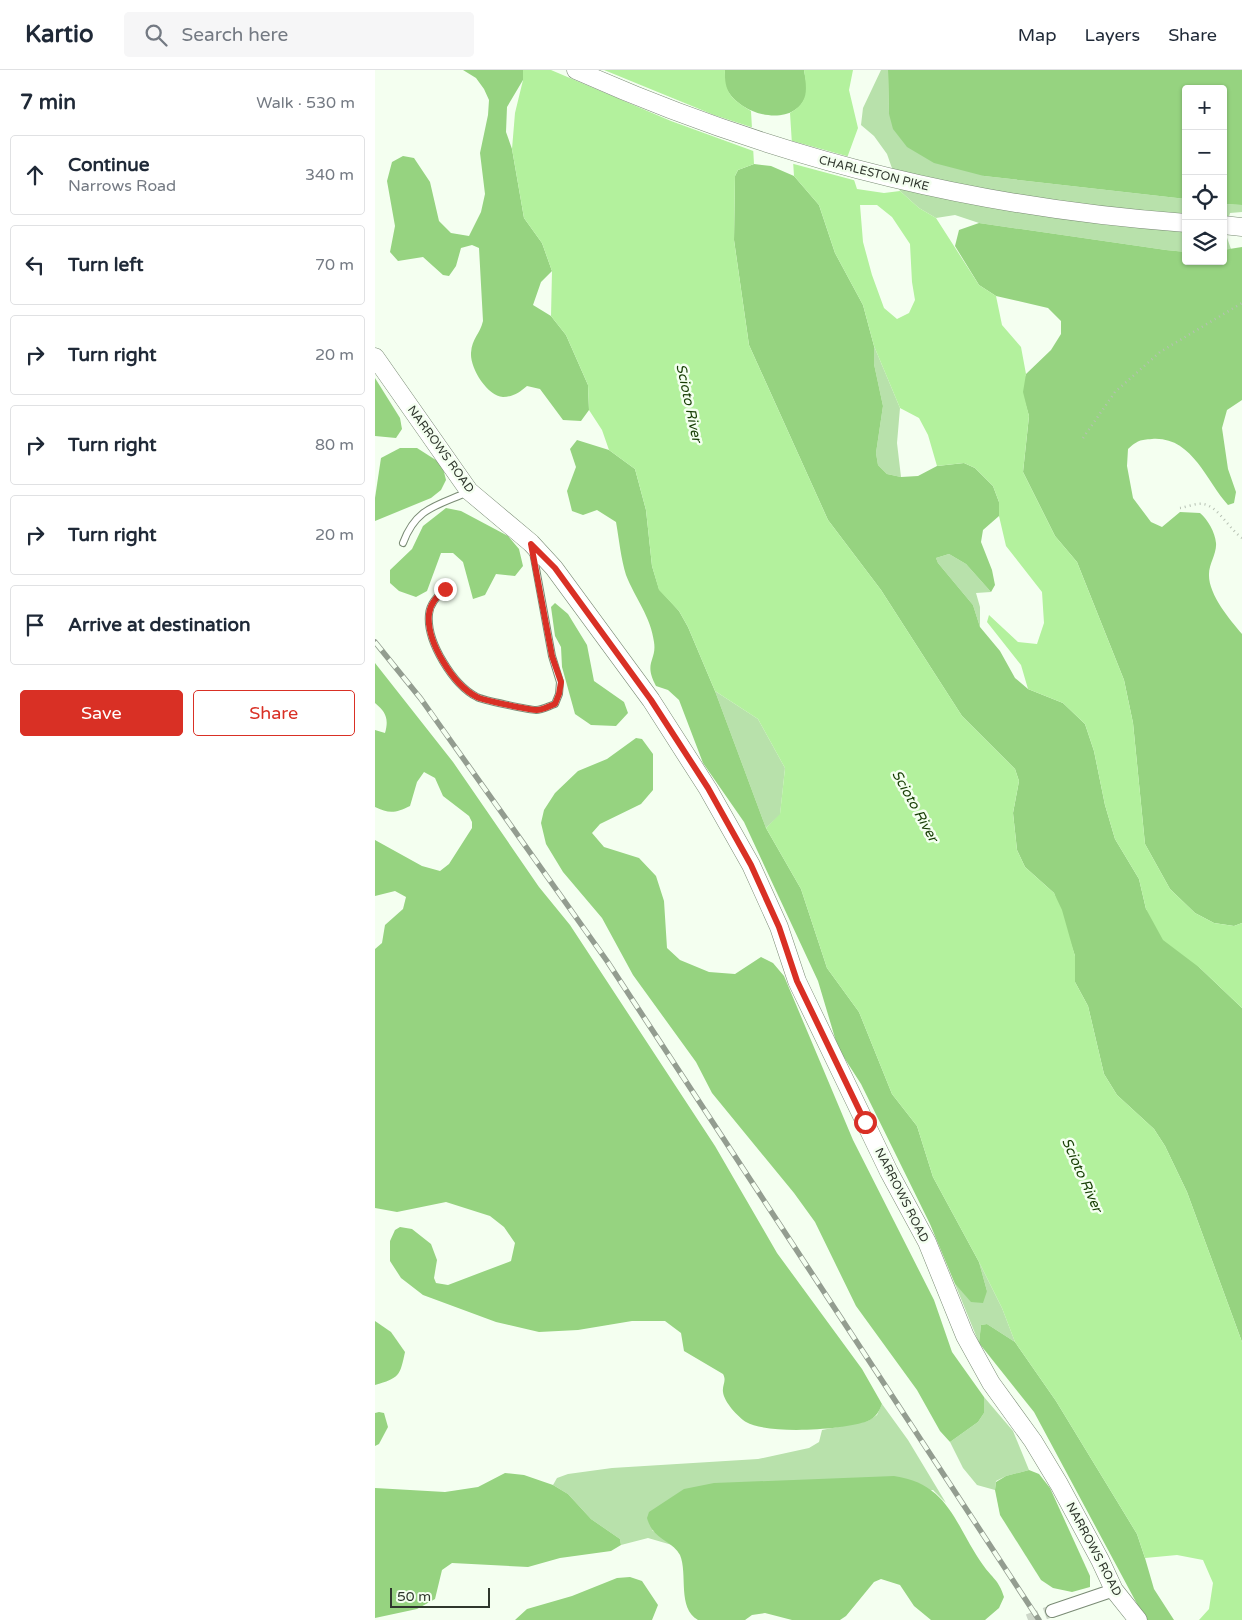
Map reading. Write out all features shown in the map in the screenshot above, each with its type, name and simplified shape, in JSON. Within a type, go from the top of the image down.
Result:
[{"type":"street","name":"CHARLESTON PIKE","points":[[577,70],[651,102],[715,126],[783,149],[901,182],[1073,212],[1182,223]]},
{"type":"street","points":[[1227,225],[1242,227]]},
{"type":"street","name":"NARROWS ROAD","points":[[375,357],[469,491],[531,544],[555,568],[651,700],[708,788],[751,865],[779,927],[797,981],[889,1172],[927,1242],[965,1336],[991,1383],[1033,1441],[1059,1484],[1100,1560],[1113,1590],[1138,1620]]},
{"type":"street","points":[[1052,1611],[1113,1590]]},
{"type":"lane","points":[[403,543],[408,530],[422,512],[469,491]]},
{"type":"lane","points":[[445,589],[434,600],[429,613],[429,624],[433,642],[453,677],[468,692],[478,698],[537,710],[555,704],[561,682],[552,656],[531,544]]},
{"type":"path","points":[[1083,438],[1115,392],[1160,352],[1242,303]]},
{"type":"path","points":[[1179,508],[1202,503],[1213,507],[1235,533],[1242,538]]},
{"type":"shaded area","points":[[463,70],[523,70],[523,80],[507,107],[506,132],[512,149],[524,218],[542,243],[552,271],[541,282],[533,305],[551,316],[566,335],[588,385],[589,410],[581,421],[563,420],[540,389],[527,386],[516,394],[503,397],[491,392],[476,373],[471,353],[483,321],[479,248],[472,245],[461,248],[456,266],[449,276],[443,275],[423,257],[398,261],[390,252],[395,226],[387,181],[392,162],[403,156],[414,158],[430,182],[439,221],[451,233],[469,236],[481,212],[485,194],[480,153],[488,115],[489,100],[476,78]]},
{"type":"shaded area","points":[[725,70],[804,70],[807,93],[801,105],[791,112],[779,115],[766,115],[741,105],[731,96],[724,83]]},
{"type":"shaded area","points":[[881,70],[888,70],[889,114],[984,176],[1182,199],[1182,252],[979,223],[955,215],[936,218],[919,208],[900,191],[887,154],[874,136],[861,125],[863,108]]},
{"type":"shaded area","points":[[888,70],[1242,70],[1242,205],[1227,204],[1227,85],[1182,85],[1182,199],[984,176],[934,163],[907,147],[893,129],[889,114]]},
{"type":"shaded area","points":[[754,164],[771,166],[794,176],[819,205],[835,253],[863,305],[874,346],[874,364],[883,406],[876,453],[878,465],[887,474],[901,477],[918,476],[937,466],[964,463],[975,468],[993,486],[999,502],[999,516],[983,530],[981,542],[992,570],[995,585],[991,592],[966,564],[949,554],[936,558],[938,563],[973,605],[980,627],[1000,651],[1015,678],[1028,689],[1063,703],[1085,724],[1094,751],[1105,805],[1115,839],[1139,879],[1146,909],[1200,968],[1242,1008],[1242,1342],[1187,1192],[1165,1146],[1154,1129],[1117,1095],[1104,1074],[1088,1006],[1075,982],[1075,956],[1054,893],[1025,867],[1017,850],[1013,813],[1019,781],[1015,769],[962,716],[881,590],[828,520],[749,345],[734,240],[735,176],[738,170]]},
{"type":"shaded area","points":[[1227,204],[1242,205],[1242,212],[1230,213],[1227,224]]},
{"type":"shaded area","points":[[979,223],[1182,252],[1182,265],[1227,265],[1227,249],[1242,247],[1242,400],[1227,410],[1222,428],[1228,469],[1236,492],[1234,503],[1228,505],[1188,452],[1166,440],[1152,439],[1139,441],[1134,444],[1128,449],[1127,466],[1133,498],[1151,522],[1162,527],[1180,512],[1200,513],[1208,523],[1213,531],[1216,543],[1209,574],[1212,590],[1221,606],[1242,634],[1242,923],[1234,926],[1214,923],[1195,913],[1170,889],[1145,844],[1133,723],[1124,680],[1077,562],[1055,536],[1023,472],[1029,416],[1022,392],[1024,379],[1026,374],[1051,350],[1061,334],[1061,321],[1048,308],[996,296],[979,285],[955,246],[959,230]]},
{"type":"shaded area","points":[[1227,238],[1231,249],[1227,250]]},
{"type":"shaded area","points":[[874,346],[900,408],[897,443],[901,477],[887,474],[878,465],[876,453],[883,406],[874,364]]},
{"type":"shaded area","points":[[375,378],[400,418],[402,429],[396,438],[375,436]]},
{"type":"shaded area","points":[[577,440],[609,450],[635,469],[646,510],[652,566],[659,589],[679,611],[688,627],[715,691],[766,828],[801,889],[827,968],[859,1012],[892,1094],[917,1126],[933,1177],[979,1262],[987,1291],[983,1303],[971,1302],[955,1284],[930,1224],[861,1084],[838,1048],[818,981],[744,822],[703,763],[679,700],[668,690],[656,686],[652,678],[650,667],[654,654],[654,642],[650,624],[626,575],[616,522],[597,510],[583,515],[572,511],[567,491],[576,467],[570,449]]},
{"type":"shaded area","points":[[400,448],[417,448],[442,464],[446,480],[441,490],[431,498],[375,521],[375,498],[381,458]]},
{"type":"shaded area","points":[[446,508],[461,511],[508,536],[519,549],[523,566],[515,576],[496,574],[485,595],[473,599],[463,562],[453,553],[441,553],[427,591],[416,597],[399,591],[390,583],[390,570],[412,549],[423,526]]},
{"type":"shaded area","points":[[949,554],[966,564],[991,592],[976,593],[980,607],[980,627],[973,605],[938,563],[936,558]]},
{"type":"shaded area","points":[[555,603],[568,614],[587,645],[594,681],[624,702],[628,713],[616,726],[591,725],[575,714],[562,667],[561,647],[555,636],[551,607]]},
{"type":"shaded area","points":[[375,663],[453,762],[539,887],[570,925],[715,1146],[777,1253],[862,1369],[882,1404],[877,1414],[868,1421],[842,1427],[806,1430],[771,1429],[757,1426],[743,1420],[729,1405],[723,1392],[725,1379],[723,1374],[684,1351],[681,1333],[665,1321],[632,1321],[578,1330],[539,1332],[496,1322],[423,1295],[401,1278],[390,1261],[390,1241],[395,1230],[400,1227],[412,1229],[431,1244],[437,1260],[434,1278],[436,1283],[448,1285],[511,1261],[515,1243],[504,1227],[490,1216],[446,1202],[397,1212],[375,1208],[375,949],[382,943],[385,925],[403,909],[406,897],[395,891],[375,896],[375,840],[422,866],[440,871],[449,864],[472,828],[472,822],[469,816],[443,796],[435,778],[424,772],[417,782],[410,806],[393,812],[375,807],[375,730],[385,733],[387,724],[384,713],[375,703]]},
{"type":"shaded area","points":[[715,691],[758,719],[785,768],[780,815],[766,828]]},
{"type":"shaded area","points":[[636,738],[642,739],[653,754],[653,790],[641,804],[600,824],[592,833],[604,847],[639,858],[656,876],[664,901],[667,948],[680,960],[709,972],[735,974],[761,957],[773,963],[784,976],[853,1140],[934,1300],[952,1352],[984,1397],[984,1413],[978,1422],[950,1442],[940,1431],[917,1390],[856,1306],[815,1222],[794,1193],[712,1093],[696,1062],[633,975],[602,918],[563,872],[546,844],[541,823],[544,810],[555,793],[578,771],[607,759]]},
{"type":"shaded area","points":[[979,1262],[1002,1308],[1015,1342],[987,1324],[981,1325],[979,1343],[955,1284],[971,1301],[987,1291]]},
{"type":"shaded area","points":[[375,1321],[391,1332],[405,1352],[402,1366],[397,1375],[375,1385]]},
{"type":"shaded area","points":[[987,1324],[1015,1342],[1056,1401],[1137,1534],[1154,1589],[1174,1620],[1147,1620],[1143,1615],[1034,1412],[979,1343],[981,1325]]},
{"type":"shaded area","points":[[984,1397],[1013,1431],[1029,1470],[1006,1476],[996,1481],[995,1490],[977,1485],[963,1468],[950,1442],[978,1422],[984,1413]]},
{"type":"shaded area","points":[[882,1404],[908,1440],[946,1503],[933,1490],[652,1530],[672,1545],[648,1538],[621,1545],[620,1539],[591,1519],[568,1494],[553,1485],[557,1478],[568,1474],[612,1468],[758,1459],[809,1448],[819,1442],[822,1430],[868,1421],[877,1415]]},
{"type":"shaded area","points":[[375,1413],[384,1413],[388,1427],[379,1444],[375,1446]]},
{"type":"shaded area","points":[[1029,1470],[1039,1474],[1050,1488],[1090,1576],[1090,1587],[1072,1592],[1053,1588],[1041,1580],[1000,1515],[995,1490],[996,1482],[1006,1476]]},
{"type":"shaded area","points":[[505,1473],[524,1475],[553,1485],[568,1494],[591,1519],[620,1539],[621,1545],[611,1551],[560,1558],[528,1567],[452,1563],[442,1570],[435,1599],[417,1609],[375,1618],[375,1488],[445,1492],[478,1487]]},
{"type":"shaded area","points":[[894,1476],[913,1481],[928,1488],[939,1497],[949,1509],[983,1565],[998,1583],[1004,1597],[999,1608],[985,1620],[931,1620],[914,1606],[900,1585],[881,1579],[874,1582],[846,1616],[840,1620],[792,1620],[765,1613],[752,1615],[745,1620],[698,1620],[687,1607],[680,1555],[674,1547],[655,1533],[647,1518],[649,1512],[684,1489],[714,1483]]},
{"type":"shaded area","points":[[630,1577],[642,1581],[658,1605],[652,1620],[515,1620],[527,1609],[572,1596],[617,1578]]},
{"type":"water","name":"Scioto River","points":[[523,70],[725,70],[726,84],[731,95],[751,111],[754,164],[738,170],[735,176],[734,240],[749,345],[828,520],[881,590],[962,716],[1015,769],[1019,781],[1013,813],[1017,850],[1025,867],[1054,893],[1062,910],[1075,956],[1075,982],[1088,1006],[1104,1074],[1117,1095],[1154,1129],[1165,1146],[1187,1192],[1242,1342],[1242,1620],[1199,1620],[1209,1609],[1213,1583],[1203,1560],[1177,1555],[1145,1558],[1137,1534],[1056,1401],[1015,1342],[1002,1308],[933,1177],[917,1126],[892,1094],[859,1012],[827,968],[801,889],[766,828],[780,814],[785,768],[758,719],[715,691],[688,627],[679,611],[659,590],[652,566],[646,510],[635,469],[609,450],[602,430],[589,410],[588,385],[566,335],[551,316],[552,271],[542,243],[524,218],[512,149],[515,113],[523,80]]},
{"type":"water","points":[[804,70],[853,70],[849,90],[858,128],[847,158],[857,189],[884,193],[900,191],[919,208],[936,218],[979,285],[996,296],[1002,325],[1021,347],[1026,374],[1023,392],[1029,416],[1023,472],[1055,536],[1077,562],[1124,680],[1133,723],[1145,844],[1170,889],[1195,913],[1214,923],[1234,926],[1242,923],[1242,1008],[1200,968],[1163,940],[1146,909],[1139,879],[1115,839],[1105,805],[1094,751],[1085,724],[1063,703],[1028,689],[1021,665],[987,622],[989,615],[1018,642],[1037,644],[1044,623],[1042,592],[1006,546],[999,516],[999,502],[993,486],[975,468],[964,463],[937,466],[928,435],[919,418],[900,408],[874,346],[863,305],[835,253],[819,205],[794,176],[790,113],[804,100],[806,89]],"holes":[[[860,205],[877,205],[892,217],[910,244],[915,300],[909,313],[897,319],[884,308],[863,242]]]},
{"type":"pier","points":[[551,70],[604,70],[714,115],[754,128],[756,152],[671,121]]},
{"type":"pier","points":[[789,140],[850,157],[857,181],[790,163]]},
{"type":"tunnel","points":[[1028,1620],[1052,1611]]},
{"type":"railway","points":[[375,642],[421,699],[607,961],[1039,1620]]},
{"type":"route","points":[[445,589],[434,600],[429,613],[429,624],[433,642],[453,677],[468,692],[478,698],[537,710],[555,704],[561,682],[552,656],[531,544],[555,568],[651,700],[708,788],[751,865],[779,927],[797,981],[865,1122]]}]
